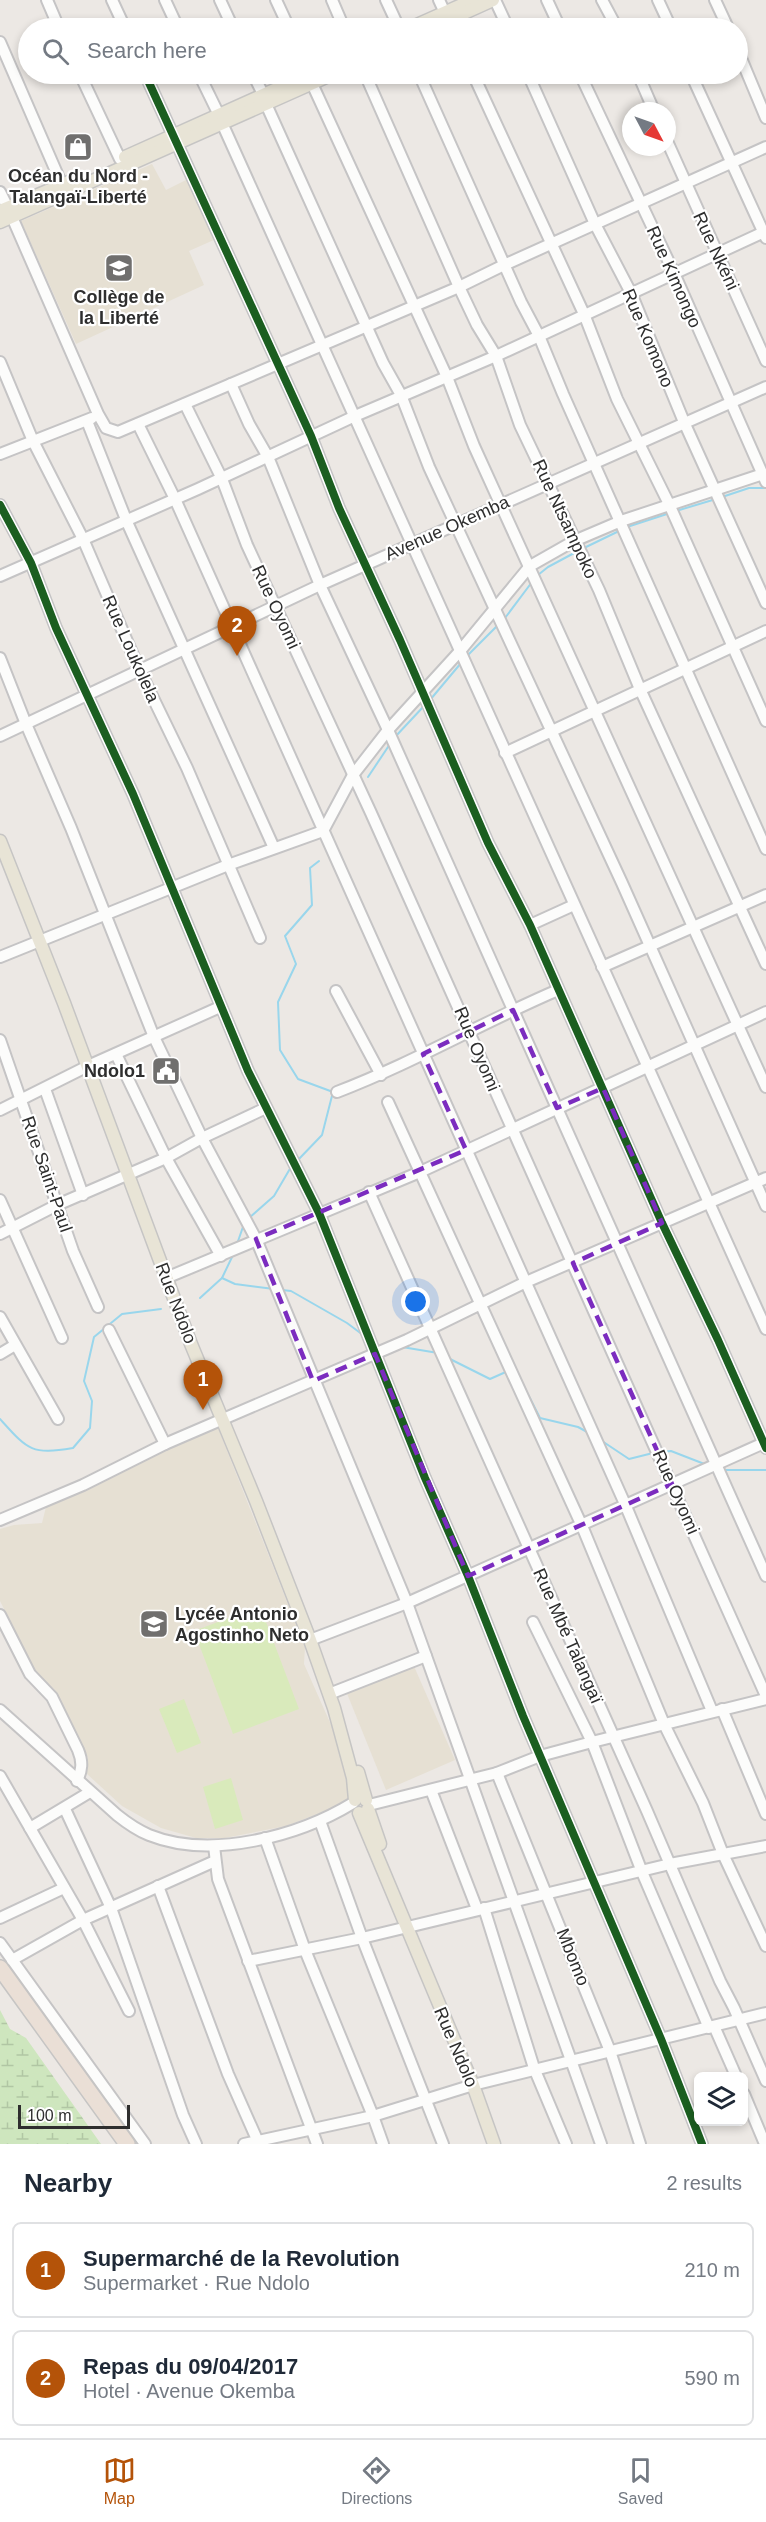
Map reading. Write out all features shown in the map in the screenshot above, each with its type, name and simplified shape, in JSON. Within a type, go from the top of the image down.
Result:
[{"type":"highway","points":[[6,1964],[127,2144]]},
{"type":"highway","points":[[0,1985],[114,2144]]},
{"type":"main road","points":[[452,18],[473,0]]},
{"type":"main road","points":[[455,18],[494,0]]},
{"type":"main road","points":[[5,214],[293,84]]},
{"type":"main road","points":[[5,214],[120,159],[175,139]]},
{"type":"main road","name":"Rue Ndolo","points":[[0,841],[88,1066],[166,1278],[310,1640],[338,1721],[361,1806],[416,1950],[473,2085],[494,2144]]},
{"type":"street","points":[[47,0],[55,18]]},
{"type":"street","points":[[112,0],[120,18]]},
{"type":"street","points":[[165,0],[173,18]]},
{"type":"street","points":[[220,0],[228,18]]},
{"type":"street","points":[[276,0],[284,18]]},
{"type":"street","points":[[332,0],[340,18]]},
{"type":"street","points":[[386,0],[394,18]]},
{"type":"street","points":[[440,0],[448,18]]},
{"type":"street","points":[[494,0],[503,18]]},
{"type":"street","points":[[547,0],[555,18]]},
{"type":"street","points":[[603,0],[612,18]]},
{"type":"street","points":[[658,0],[666,18]]},
{"type":"street","points":[[715,0],[723,18]]},
{"type":"street","points":[[0,42],[18,84]]},
{"type":"street","points":[[748,75],[766,118]]},
{"type":"street","points":[[18,84],[62,185]]},
{"type":"street","points":[[85,84],[120,159]]},
{"type":"street","points":[[150,84],[310,436],[488,843],[530,925],[662,1223],[765,1444],[407,1603],[310,1640]]},
{"type":"street","points":[[204,84],[766,1329]]},
{"type":"street","points":[[257,84],[383,363],[401,395],[429,467],[496,608],[694,1046],[761,1180],[766,1206]]},
{"type":"street","points":[[313,84],[413,307],[447,376],[474,446],[766,1087]]},
{"type":"street","name":"Rue Ntsampoko","points":[[369,84],[459,287],[477,325],[496,356],[520,424],[599,590],[640,689],[766,964]]},
{"type":"street","points":[[423,84],[504,265],[539,336],[766,849]]},
{"type":"street","points":[[478,84],[584,314],[617,399],[669,504],[766,721]]},
{"type":"street","name":"Rue Komono","points":[[532,84],[595,225],[631,293],[684,422],[766,603]]},
{"type":"street","name":"Rue Kimongo","points":[[585,84],[674,273],[764,478]]},
{"type":"street","points":[[642,84],[650,102]]},
{"type":"street","points":[[0,576],[127,522],[401,395],[496,356],[717,252],[765,234],[696,84]]},
{"type":"street","points":[[0,192],[5,214],[98,414],[106,428],[114,432],[138,424],[459,287],[766,147]]},
{"type":"street","name":"Rue Nkéni","points":[[673,156],[766,361]]},
{"type":"street","name":"Rue Loukolela","points":[[0,362],[33,441],[83,539],[260,939]]},
{"type":"street","points":[[231,384],[267,457],[320,585],[388,729],[718,1464],[766,1576]]},
{"type":"street","name":"Avenue Okemba","points":[[0,736],[320,585],[766,387]]},
{"type":"street","name":"Rue Oyomi","points":[[185,404],[222,479],[247,545],[470,1032],[766,1697]]},
{"type":"street","points":[[0,453],[87,421],[98,414]]},
{"type":"street","points":[[87,421],[127,522],[274,848]]},
{"type":"street","points":[[138,424],[175,499],[717,1710],[766,1814]]},
{"type":"street","points":[[0,957],[274,848],[323,831],[354,775],[388,729],[460,651],[530,566],[574,541],[621,520],[669,504],[764,478]]},
{"type":"street","points":[[0,505],[31,563],[86,694],[174,888],[220,1007],[266,1108],[319,1213],[425,1478],[661,2039],[702,2144]]},
{"type":"street","points":[[505,753],[766,631]]},
{"type":"street","points":[[0,657],[154,1037],[202,1138],[256,1239],[407,1603],[602,2144]]},
{"type":"street","points":[[602,967],[766,895]]},
{"type":"street","points":[[530,925],[574,906]]},
{"type":"street","points":[[337,1092],[381,1075],[558,990]]},
{"type":"street","points":[[336,991],[381,1075]]},
{"type":"street","points":[[0,1110],[88,1066],[220,1007]]},
{"type":"street","points":[[166,1278],[420,1172],[766,1012]]},
{"type":"street","name":"Rue Saint-Paul","points":[[0,1040],[73,1251],[98,1307]]},
{"type":"street","points":[[116,1054],[166,1158],[221,1256]]},
{"type":"street","points":[[45,1089],[83,1195]]},
{"type":"street","points":[[388,1102],[582,1526],[664,1724],[766,1946]]},
{"type":"street","points":[[0,1234],[57,1205],[166,1158],[266,1108]]},
{"type":"street","points":[[0,1520],[84,1485],[165,1443],[224,1420],[375,1354],[526,1282],[761,1180]]},
{"type":"street","name":"Rue Mbé Talangaï","points":[[369,1192],[766,2081]]},
{"type":"street","points":[[0,1200],[62,1338]]},
{"type":"street","points":[[0,1317],[58,1419]]},
{"type":"street","points":[[109,1330],[165,1443]]},
{"type":"street","points":[[0,1354],[15,1345]]},
{"type":"street","points":[[0,1615],[30,1674],[52,1697],[82,1758],[82,1770],[77,1781]]},
{"type":"street","points":[[533,1622],[592,1742],[642,1872],[734,2072]]},
{"type":"street","points":[[329,1694],[426,1656]]},
{"type":"street","points":[[0,1710],[117,1815],[148,1834],[175,1842],[214,1846],[265,1838],[361,1806],[497,1773],[540,1755],[766,1697]]},
{"type":"street","name":"Mbomo","points":[[497,1773],[610,2051],[640,2144]]},
{"type":"street","points":[[0,1776],[83,1920],[129,2011]]},
{"type":"street","points":[[431,1790],[481,1909],[534,2068],[566,2144]]},
{"type":"street","points":[[30,1828],[90,1792]]},
{"type":"street","points":[[65,1809],[111,1908],[183,2115],[196,2144]]},
{"type":"street","points":[[320,1821],[362,1938],[443,2144]]},
{"type":"street","points":[[265,1838],[305,1950],[383,2144]]},
{"type":"street","points":[[214,1846],[218,1879],[317,2144]]},
{"type":"street","points":[[248,1961],[362,1938],[670,1864],[766,1846]]},
{"type":"street","points":[[6,1964],[83,1920],[215,1861]]},
{"type":"street","points":[[158,1886],[228,2074],[259,2142]]},
{"type":"street","points":[[0,1918],[64,1888]]},
{"type":"street","points":[[0,1943],[6,1964],[145,2144]]},
{"type":"street","points":[[244,2144],[373,2116],[534,2068],[766,2013]]},
{"type":"street","points":[[748,2104],[765,2144]]},
{"type":"highlighted area","points":[[513,1010],[557,1108],[603,1088],[662,1223],[573,1263],[672,1484],[468,1576],[375,1354],[313,1381],[256,1239],[466,1150],[423,1054]]},
{"type":"shaded area","name":"Collège de la Liberté","points":[[152,164],[166,190],[190,178],[216,239],[189,251],[204,285],[76,344],[21,221]]},
{"type":"shaded area","name":"Lycée Antonio Agostinho Neto","points":[[218,1428],[305,1647],[304,1664],[332,1727],[351,1786],[346,1803],[286,1826],[225,1838],[196,1838],[161,1828],[122,1806],[87,1774],[88,1758],[54,1689],[36,1673],[0,1601],[0,1529],[14,1525],[42,1523],[46,1507],[164,1449]]},
{"type":"shaded area","points":[[413,1664],[455,1760],[386,1790],[346,1691]]},
{"type":"green space","points":[[260,1606],[299,1709],[233,1734],[194,1631]]},
{"type":"green space","points":[[184,1699],[201,1743],[177,1753],[159,1709]]},
{"type":"green space","points":[[231,1778],[243,1820],[215,1829],[203,1787]]},
{"type":"green space","points":[[0,2010],[10,2029],[26,2038],[101,2144],[0,2144]]},
{"type":"waterway","points":[[722,497],[749,488],[765,488]]},
{"type":"waterway","points":[[676,511],[716,499]]},
{"type":"waterway","points":[[627,527],[670,513]]},
{"type":"waterway","points":[[584,548],[619,531]]},
{"type":"waterway","points":[[538,575],[576,552]]},
{"type":"waterway","points":[[505,618],[532,582]]},
{"type":"waterway","points":[[467,656],[499,624]]},
{"type":"waterway","points":[[430,700],[461,663]]},
{"type":"waterway","points":[[395,737],[424,706]]},
{"type":"waterway","points":[[368,777],[390,744]]},
{"type":"waterway","points":[[297,1161],[322,1135],[333,1092],[298,1079],[280,1050],[278,1002],[296,964],[285,936],[312,905],[310,868],[319,861]]},
{"type":"waterway","points":[[249,1218],[274,1196],[291,1167]]},
{"type":"waterway","points":[[237,1244],[244,1224]]},
{"type":"waterway","points":[[200,1298],[222,1278],[233,1255]]},
{"type":"waterway","points":[[222,1278],[235,1284],[274,1289]]},
{"type":"waterway","points":[[282,1290],[291,1291],[347,1323],[363,1335]]},
{"type":"waterway","points":[[0,1419],[17,1438],[31,1448],[48,1451],[73,1448],[90,1428],[92,1401],[84,1381],[94,1337],[122,1314],[161,1309]]},
{"type":"waterway","points":[[402,1347],[438,1353]]},
{"type":"waterway","points":[[448,1358],[490,1379],[508,1371]]},
{"type":"waterway","points":[[516,1371],[540,1418],[578,1427],[589,1433]]},
{"type":"waterway","points":[[602,1441],[629,1459],[653,1453]]},
{"type":"waterway","points":[[661,1452],[671,1451],[707,1465]]},
{"type":"waterway","points":[[724,1470],[766,1470]]},
{"type":"cycle path","points":[[150,84],[311,436],[339,508],[400,640],[488,843],[530,925],[662,1223],[766,1448]]},
{"type":"cycle path","points":[[0,505],[31,563],[56,628],[133,794],[248,1071],[319,1213],[425,1478],[468,1576],[523,1716],[661,2039],[702,2144]]},
{"type":"place","name":"Océan du Nord - Talangaï-Liberté","points":[[78,147]]},
{"type":"place","name":"Collège de la Liberté","points":[[119,268]]},
{"type":"place","name":"Repas du 09/04/2017","points":[[237,656]]},
{"type":"place","name":"Ndolo1","points":[[166,1071]]},
{"type":"place","name":"Supermarché de la Revolution","points":[[203,1410]]},
{"type":"place","name":"Lycée Antonio Agostinho Neto","points":[[154,1624]]}]
